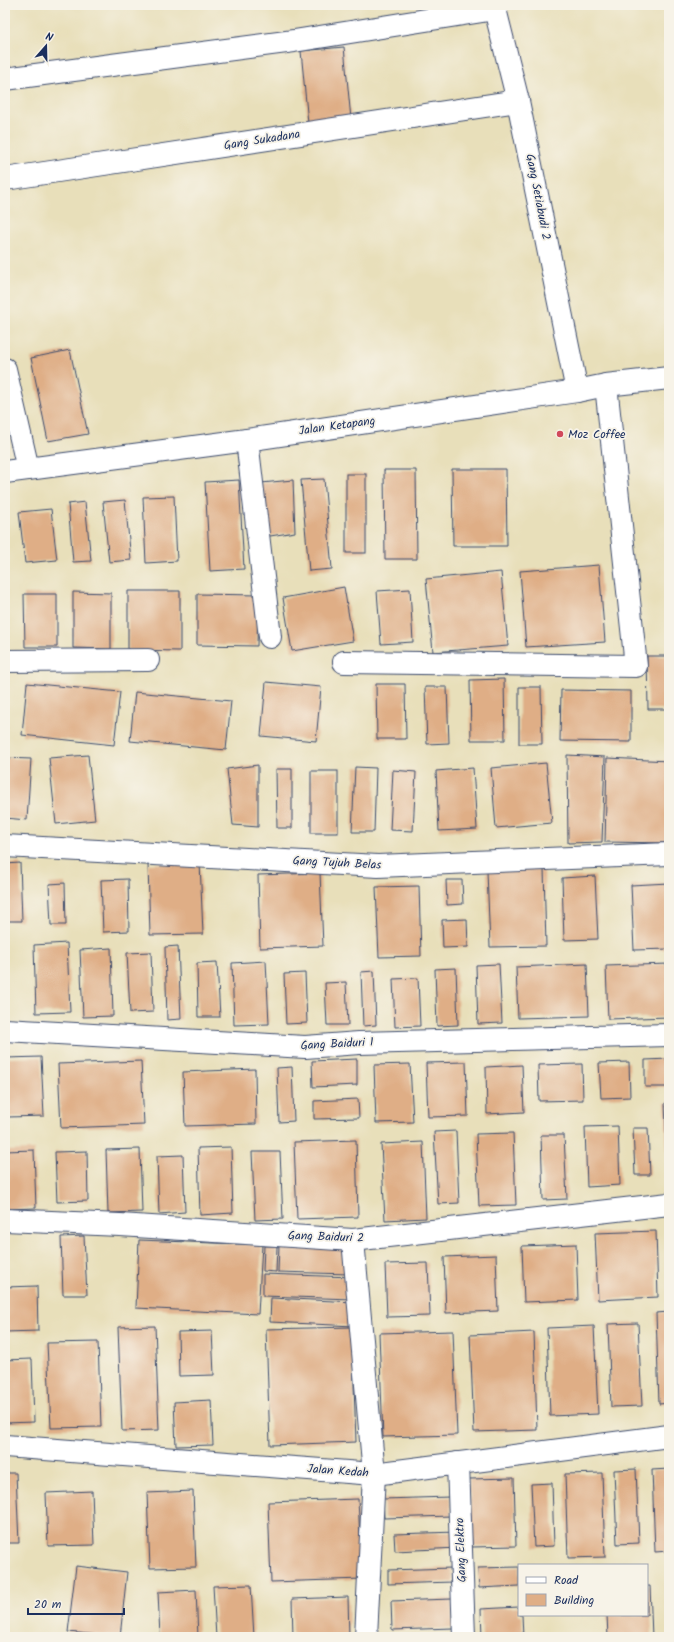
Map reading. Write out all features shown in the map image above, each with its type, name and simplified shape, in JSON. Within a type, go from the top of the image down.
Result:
[{"type":"street","points":[[5,80],[294,41],[494,7]]},
{"type":"street","name":"Gang Setiabudi 2","points":[[494,7],[518,101],[576,391]]},
{"type":"street","name":"Gang Sukadana","points":[[5,179],[518,101]]},
{"type":"street","points":[[5,369],[28,469]]},
{"type":"street","name":"Jalan Ketapang","points":[[5,472],[247,440],[576,391],[606,385],[669,378]]},
{"type":"street","points":[[344,662],[636,666],[606,385]]},
{"type":"street","points":[[247,440],[270,637]]},
{"type":"street","points":[[5,661],[148,660]]},
{"type":"street","name":"Gang Tujuh Belas","points":[[5,846],[378,866],[669,854]]},
{"type":"street","name":"Gang Baiduri 1","points":[[5,1030],[305,1047],[359,1043],[669,1035]]},
{"type":"street","name":"Gang Baiduri 2","points":[[5,1220],[120,1225],[354,1240],[669,1204]]},
{"type":"street","points":[[354,1240],[374,1474],[366,1637]]},
{"type":"street","name":"Jalan Kedah","points":[[5,1446],[374,1474],[669,1436]]},
{"type":"street","name":"Gang Elektro","points":[[458,1463],[464,1637]]},
{"type":"building","points":[[344,47],[351,119],[308,123],[301,51]]},
{"type":"building","points":[[70,350],[88,434],[48,441],[31,358]]},
{"type":"building","points":[[452,469],[506,469],[507,546],[453,546]]},
{"type":"building","points":[[384,470],[416,470],[417,559],[385,559]]},
{"type":"building","points":[[346,474],[366,474],[366,553],[346,553]]},
{"type":"building","points":[[324,479],[332,569],[309,571],[301,480]]},
{"type":"building","points":[[239,480],[244,569],[210,571],[205,482]]},
{"type":"building","points":[[293,480],[295,532],[264,537],[261,483]]},
{"type":"building","points":[[174,496],[177,561],[146,563],[143,497]]},
{"type":"building","points":[[125,500],[131,560],[109,562],[103,502]]},
{"type":"building","points":[[85,502],[91,561],[73,562],[68,504]]},
{"type":"building","points":[[51,509],[57,560],[25,563],[19,512]]},
{"type":"building","points":[[599,565],[605,642],[526,647],[520,571]]},
{"type":"building","points":[[501,572],[508,646],[433,652],[426,579]]},
{"type":"building","points":[[344,587],[353,641],[292,651],[283,598]]},
{"type":"building","points":[[410,589],[413,642],[381,644],[377,591]]},
{"type":"building","points":[[128,591],[180,591],[180,651],[128,650]]},
{"type":"building","points":[[73,592],[111,593],[111,649],[73,648]]},
{"type":"building","points":[[24,594],[57,594],[57,647],[25,647]]},
{"type":"building","points":[[197,594],[258,595],[257,646],[197,645]]},
{"type":"building","points":[[647,656],[669,656],[669,709],[648,709]]},
{"type":"building","points":[[504,679],[505,740],[471,740],[470,680]]},
{"type":"building","points":[[5,680],[8,680],[6,716],[5,716]]},
{"type":"building","points":[[266,682],[321,687],[316,741],[261,736]]},
{"type":"building","points":[[27,683],[120,692],[114,745],[22,735]]},
{"type":"building","points":[[376,684],[405,684],[406,739],[377,739]]},
{"type":"building","points":[[425,687],[447,687],[449,743],[427,744]]},
{"type":"building","points":[[519,687],[541,687],[542,744],[519,744]]},
{"type":"building","points":[[561,690],[631,691],[631,742],[560,741]]},
{"type":"building","points":[[135,692],[231,701],[226,750],[130,741]]},
{"type":"building","points":[[88,755],[95,820],[56,824],[49,758]]},
{"type":"building","points":[[567,755],[605,757],[602,842],[568,843]]},
{"type":"building","points":[[5,758],[31,759],[27,820],[5,818]]},
{"type":"building","points":[[607,758],[669,761],[669,843],[605,842]]},
{"type":"building","points":[[546,763],[552,823],[496,828],[491,768]]},
{"type":"building","points":[[258,765],[258,827],[233,825],[227,769]]},
{"type":"building","points":[[355,767],[376,768],[374,832],[352,832]]},
{"type":"building","points":[[473,768],[477,829],[439,831],[436,771]]},
{"type":"building","points":[[276,769],[292,769],[292,828],[277,828]]},
{"type":"building","points":[[393,770],[416,772],[413,831],[390,830]]},
{"type":"building","points":[[311,771],[338,771],[338,833],[311,833]]},
{"type":"building","points":[[200,862],[203,934],[150,935],[148,864]]},
{"type":"building","points":[[20,863],[22,921],[5,921],[5,864]]},
{"type":"building","points":[[544,869],[546,946],[490,947],[487,871]]},
{"type":"building","points":[[320,873],[323,946],[260,948],[258,875]]},
{"type":"building","points":[[595,876],[598,939],[564,940],[562,878]]},
{"type":"building","points":[[128,879],[129,931],[103,932],[101,880]]},
{"type":"building","points":[[446,880],[462,880],[463,904],[447,905]]},
{"type":"building","points":[[65,883],[66,925],[51,925],[49,884]]},
{"type":"building","points":[[669,883],[669,949],[634,950],[631,885]]},
{"type":"building","points":[[419,886],[421,956],[379,957],[376,887]]},
{"type":"building","points":[[467,919],[468,947],[443,948],[442,920]]},
{"type":"building","points":[[67,943],[70,1012],[36,1013],[34,945]]},
{"type":"building","points":[[178,946],[181,1019],[167,1020],[165,947]]},
{"type":"building","points":[[111,948],[113,1016],[83,1017],[80,950]]},
{"type":"building","points":[[151,952],[153,1012],[130,1013],[127,953]]},
{"type":"building","points":[[266,961],[269,1024],[234,1025],[232,963]]},
{"type":"building","points":[[217,962],[220,1017],[198,1017],[197,963]]},
{"type":"building","points":[[499,964],[502,1023],[478,1024],[476,965]]},
{"type":"building","points":[[587,964],[589,1016],[518,1018],[516,967]]},
{"type":"building","points":[[669,964],[669,1017],[608,1019],[606,966]]},
{"type":"building","points":[[456,968],[458,1025],[437,1026],[435,969]]},
{"type":"building","points":[[374,971],[376,1025],[363,1026],[361,972]]},
{"type":"building","points":[[305,973],[307,1023],[286,1024],[284,974]]},
{"type":"building","points":[[418,978],[420,1026],[395,1027],[393,979]]},
{"type":"building","points":[[346,982],[348,1025],[327,1025],[325,983]]},
{"type":"building","points":[[41,1057],[44,1116],[8,1117],[6,1058]]},
{"type":"building","points":[[357,1059],[357,1085],[313,1087],[312,1061]]},
{"type":"building","points":[[669,1059],[669,1087],[645,1087],[645,1060]]},
{"type":"building","points":[[141,1061],[144,1125],[61,1128],[58,1064]]},
{"type":"building","points":[[466,1062],[468,1116],[428,1117],[426,1063]]},
{"type":"building","points":[[629,1062],[630,1097],[601,1098],[599,1063]]},
{"type":"building","points":[[410,1064],[413,1122],[376,1123],[374,1065]]},
{"type":"building","points":[[582,1064],[583,1100],[539,1101],[538,1065]]},
{"type":"building","points":[[522,1065],[524,1112],[487,1114],[486,1067]]},
{"type":"building","points":[[292,1067],[294,1121],[279,1122],[277,1068]]},
{"type":"building","points":[[255,1069],[256,1124],[185,1126],[183,1072]]},
{"type":"building","points":[[358,1099],[359,1118],[314,1119],[314,1101]]},
{"type":"building","points":[[665,1103],[669,1103],[669,1176],[668,1176]]},
{"type":"building","points":[[618,1126],[620,1185],[587,1187],[585,1127]]},
{"type":"building","points":[[633,1128],[648,1128],[650,1175],[635,1175]]},
{"type":"building","points":[[456,1131],[459,1203],[438,1204],[434,1132]]},
{"type":"building","points":[[513,1133],[516,1205],[479,1206],[476,1134]]},
{"type":"building","points":[[541,1135],[564,1135],[567,1199],[543,1200]]},
{"type":"building","points":[[356,1140],[358,1217],[297,1219],[294,1142]]},
{"type":"building","points":[[423,1142],[426,1218],[385,1220],[381,1144]]},
{"type":"building","points":[[231,1147],[233,1213],[200,1215],[198,1148]]},
{"type":"building","points":[[140,1149],[142,1212],[108,1213],[106,1150]]},
{"type":"building","points":[[34,1150],[36,1208],[5,1209],[5,1151]]},
{"type":"building","points":[[87,1151],[88,1201],[57,1202],[55,1152]]},
{"type":"building","points":[[252,1152],[280,1152],[283,1219],[255,1220]]},
{"type":"building","points":[[183,1155],[185,1212],[159,1214],[157,1156]]},
{"type":"building","points":[[656,1231],[658,1297],[598,1300],[595,1233]]},
{"type":"building","points":[[84,1236],[87,1295],[63,1295],[61,1237]]},
{"type":"building","points":[[139,1240],[262,1245],[258,1314],[136,1308]]},
{"type":"building","points":[[576,1244],[578,1300],[524,1302],[522,1246]]},
{"type":"building","points":[[264,1246],[277,1246],[276,1272],[263,1271]]},
{"type":"building","points":[[279,1246],[350,1249],[349,1274],[278,1272]]},
{"type":"building","points":[[496,1255],[498,1311],[446,1313],[444,1257]]},
{"type":"building","points":[[428,1263],[430,1316],[387,1317],[385,1264]]},
{"type":"building","points":[[263,1274],[353,1277],[352,1299],[263,1296]]},
{"type":"building","points":[[37,1286],[38,1331],[5,1332],[5,1287]]},
{"type":"building","points":[[271,1298],[355,1302],[354,1326],[270,1322]]},
{"type":"building","points":[[669,1312],[669,1403],[659,1404],[656,1313]]},
{"type":"building","points":[[638,1323],[642,1406],[611,1407],[608,1324]]},
{"type":"building","points":[[155,1326],[159,1430],[122,1431],[118,1327]]},
{"type":"building","points":[[594,1326],[598,1414],[550,1416],[547,1328]]},
{"type":"building","points":[[352,1327],[356,1442],[270,1445],[266,1329]]},
{"type":"building","points":[[212,1331],[214,1375],[179,1376],[178,1332]]},
{"type":"building","points":[[453,1331],[457,1435],[383,1437],[379,1333]]},
{"type":"building","points":[[534,1332],[537,1430],[474,1432],[470,1335]]},
{"type":"building","points":[[98,1342],[101,1427],[51,1428],[47,1343]]},
{"type":"building","points":[[32,1359],[34,1422],[5,1423],[5,1360]]},
{"type":"building","points":[[211,1400],[213,1445],[176,1446],[174,1402]]},
{"type":"building","points":[[636,1469],[639,1543],[617,1544],[614,1470]]},
{"type":"building","points":[[669,1469],[669,1551],[655,1552],[652,1470]]},
{"type":"building","points":[[5,1473],[16,1473],[19,1543],[5,1543]]},
{"type":"building","points":[[602,1473],[605,1557],[568,1558],[565,1474]]},
{"type":"building","points":[[514,1478],[516,1546],[472,1547],[469,1479]]},
{"type":"building","points":[[552,1483],[554,1546],[534,1547],[531,1484]]},
{"type":"building","points":[[92,1491],[94,1545],[48,1546],[46,1493]]},
{"type":"building","points":[[193,1491],[196,1567],[150,1568],[147,1493]]},
{"type":"building","points":[[450,1497],[451,1516],[384,1518],[383,1499]]},
{"type":"building","points":[[358,1499],[362,1579],[271,1582],[268,1502]]},
{"type":"building","points":[[457,1532],[458,1548],[395,1551],[394,1534]]},
{"type":"building","points":[[76,1566],[127,1572],[120,1637],[68,1632]]},
{"type":"building","points":[[518,1567],[518,1586],[479,1588],[478,1568]]},
{"type":"building","points":[[452,1568],[453,1582],[388,1584],[388,1570]]},
{"type":"building","points":[[251,1585],[254,1637],[216,1637],[213,1586]]},
{"type":"building","points":[[648,1586],[650,1586],[652,1637],[608,1637],[607,1616],[648,1616]]},
{"type":"building","points":[[196,1590],[198,1637],[160,1637],[158,1592]]},
{"type":"building","points":[[348,1597],[349,1637],[293,1637],[292,1599]]},
{"type":"building","points":[[452,1599],[453,1628],[392,1630],[391,1601]]},
{"type":"building","points":[[518,1607],[518,1616],[522,1616],[523,1637],[482,1637],[481,1609]]},
{"type":"place","name":"Moz Coffee","points":[[560,434]]}]
